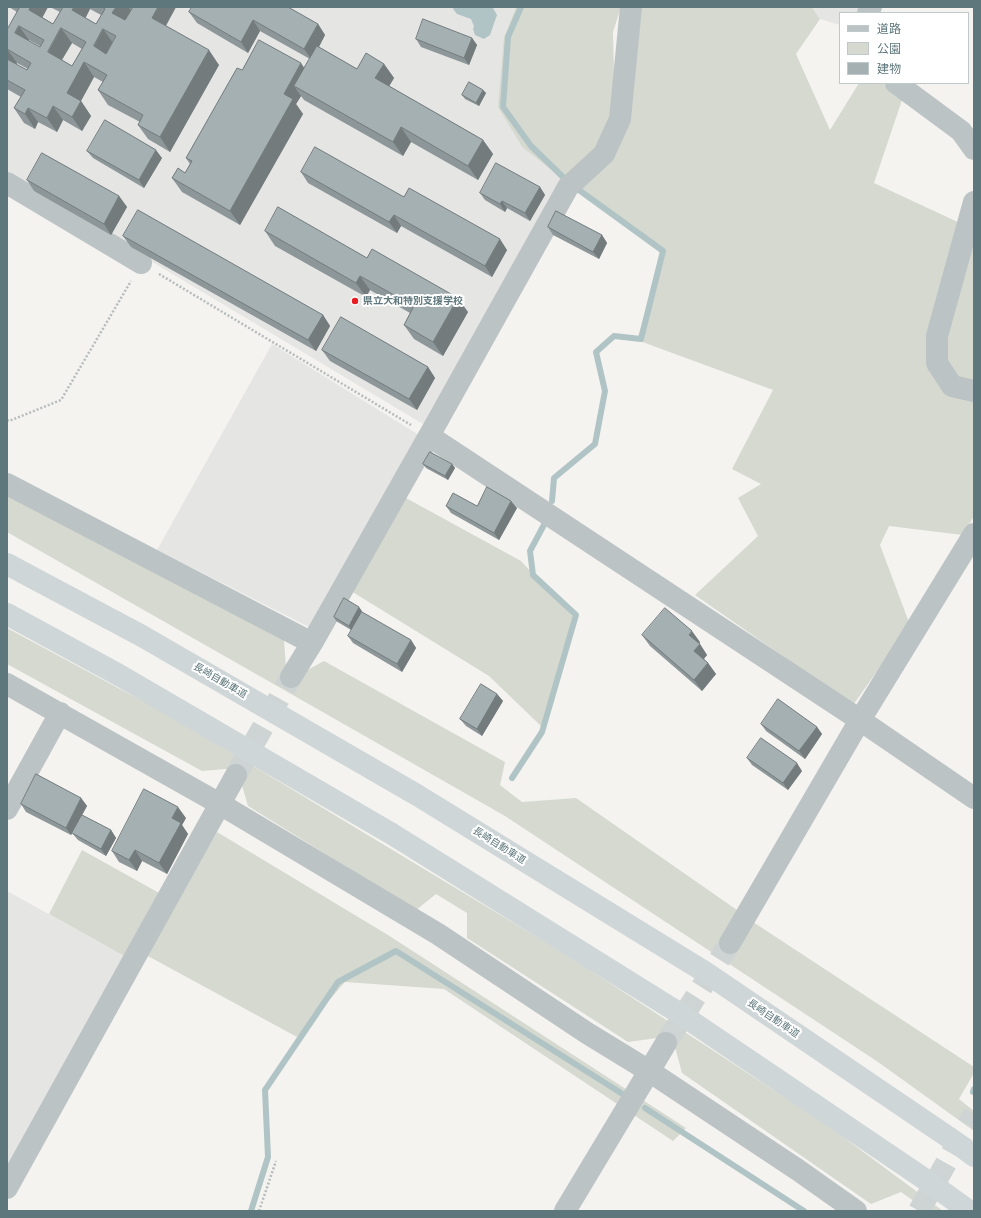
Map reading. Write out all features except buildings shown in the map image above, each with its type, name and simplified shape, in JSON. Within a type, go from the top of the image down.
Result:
[{"type":"highway","name":"長崎自動車道","points":[[7,564],[142,636],[430,803],[705,972],[974,1156]]},
{"type":"highway","points":[[7,614],[119,675],[392,834],[679,1013],[926,1180],[969,1211]]},
{"type":"street","points":[[291,677],[312,643],[568,187],[604,154],[620,119],[631,7]]},
{"type":"street","points":[[897,84],[961,131],[974,149]]},
{"type":"street","points":[[7,183],[141,263]]},
{"type":"street","points":[[974,202],[937,336],[937,363],[952,386],[974,391]]},
{"type":"street","points":[[429,436],[860,720],[974,798]]},
{"type":"street","points":[[7,484],[312,643]]},
{"type":"street","points":[[730,943],[860,720],[974,534]]},
{"type":"street","points":[[7,684],[220,804],[438,934],[587,1033],[649,1071],[798,1170],[856,1211]]},
{"type":"street","points":[[7,809],[60,713]]},
{"type":"street","points":[[7,1188],[236,775]]},
{"type":"street","points":[[566,1211],[666,1043]]},
{"type":"path","points":[[7,420],[9,421],[61,400],[141,263],[429,436]]},
{"type":"path","points":[[259,1211],[276,1161]]},
{"type":"shaded area","name":"県立大和特別支援学校","points":[[7,7],[516,7],[504,37],[523,148],[562,178],[423,424],[7,175]]},
{"type":"shaded area","points":[[454,7],[493,8],[497,15],[490,35],[484,39],[475,35],[473,29],[474,26],[471,19],[457,14],[453,9]]},
{"type":"shaded area","points":[[812,7],[866,7],[863,12],[839,12],[839,25],[820,19]]},
{"type":"shaded area","points":[[272,344],[419,435],[309,627],[157,550]]},
{"type":"shaded area","points":[[7,891],[126,957],[7,1169]]},
{"type":"green space","points":[[516,7],[621,7],[613,32],[615,115],[599,153],[562,178],[523,148],[498,107],[504,37]]},
{"type":"green space","points":[[641,7],[812,7],[820,19],[796,54],[830,130],[858,84],[884,84],[902,100],[874,183],[962,224],[974,236],[974,516],[963,535],[889,526],[880,545],[910,625],[853,705],[695,595],[758,536],[738,498],[761,484],[732,469],[773,390],[637,340],[664,251],[581,188],[608,158]]},
{"type":"green space","points":[[7,496],[284,640],[287,681],[324,661],[505,762],[500,785],[522,802],[576,798],[737,910],[723,951],[753,922],[974,1067],[974,1073],[959,1099],[974,1111],[974,1131],[878,1062],[505,816],[7,532]]},
{"type":"green space","points":[[406,498],[521,561],[574,618],[542,727],[489,676],[351,591]]},
{"type":"green space","points":[[7,628],[172,717],[570,957],[827,1125],[943,1211],[928,1211],[901,1192],[871,1204],[682,1073],[672,1036],[628,1042],[467,938],[467,913],[436,894],[416,910],[248,806],[237,768],[202,771],[7,664]]},
{"type":"green space","points":[[217,832],[388,935],[686,1128],[673,1141],[444,989],[345,982],[297,1037],[146,955]]},
{"type":"green space","points":[[82,850],[161,894],[126,957],[49,914]]},
{"type":"waterway","points":[[521,7],[508,37],[503,107],[531,146],[563,177]]},
{"type":"waterway","points":[[552,501],[554,478],[595,444],[605,391],[596,352],[614,336],[641,339],[663,251],[579,190]]},
{"type":"waterway","points":[[512,778],[542,732],[576,615],[533,575],[530,551],[546,521]]},
{"type":"waterway","points":[[251,1211],[268,1157],[265,1090],[338,982],[396,951],[621,1093]]},
{"type":"waterway","points":[[645,1108],[804,1211]]},
{"type":"tunnel","points":[[236,775],[291,677]]},
{"type":"tunnel","points":[[666,1043],[730,943]]},
{"type":"tunnel","points":[[919,1211],[974,1114]]},
{"type":"place","name":"県立大和特別支援学校","points":[[355,301]]}]
